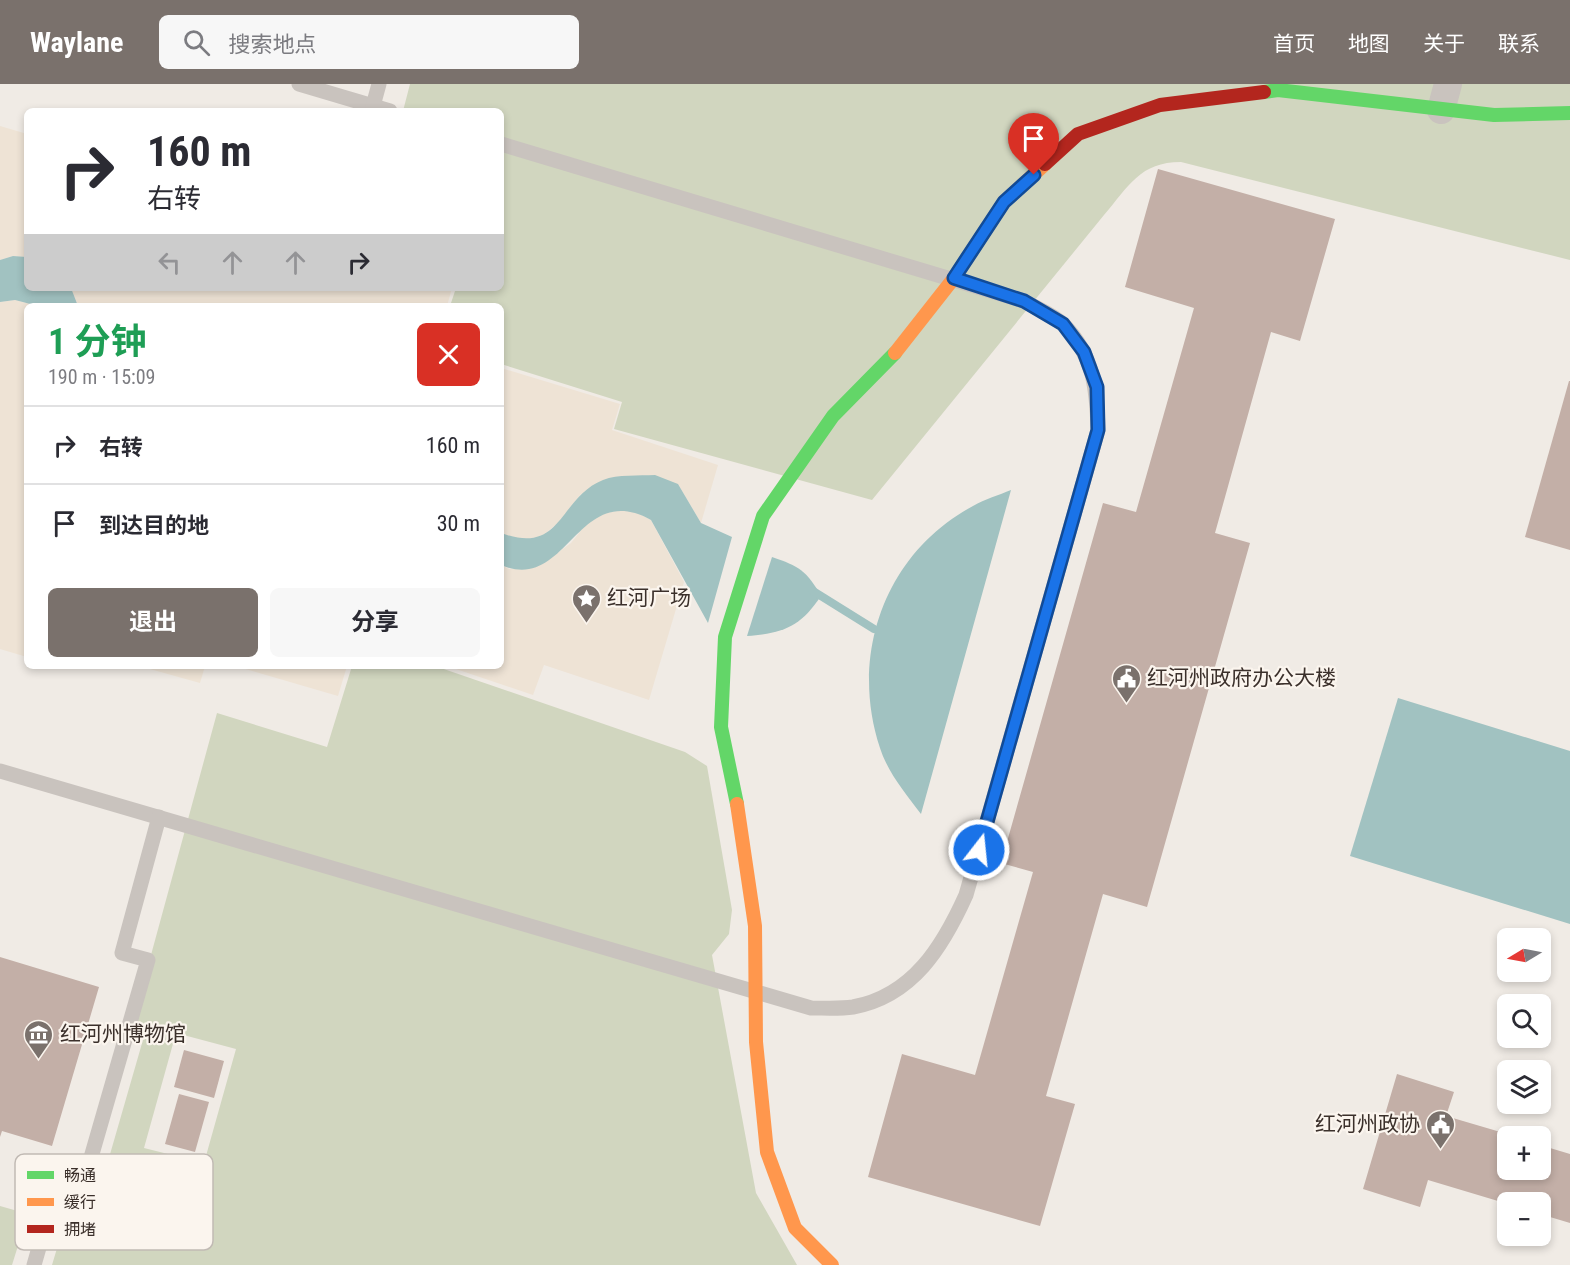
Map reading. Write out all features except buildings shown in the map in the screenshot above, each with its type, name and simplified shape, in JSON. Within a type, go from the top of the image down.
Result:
[{"type":"street","points":[[832,1265],[795,1228],[767,1152],[756,1042],[755,926],[737,804],[721,727],[725,637],[752,545],[763,516],[833,416],[903,345],[954,278],[1004,202],[1078,134],[1160,105],[1278,90],[1444,97],[1494,116],[1570,112]]},
{"type":"lane","points":[[299,84],[380,108]]},
{"type":"lane","points":[[373,106],[379,84]]},
{"type":"lane","points":[[0,771],[811,1008],[854,1007],[898,990],[925,967],[950,931],[966,895],[1098,430],[1097,387],[1084,352],[1063,324],[1024,301],[954,278],[504,145]]},
{"type":"lane","points":[[92,1154],[148,960],[122,953],[159,817]]},
{"type":"lane","points":[[34,1265],[39,1250]]},
{"type":"green space","points":[[410,84],[1570,84],[1570,260],[1181,162],[1155,166],[1136,178],[1121,194],[872,500],[614,429],[622,402],[504,365],[504,303],[451,303],[455,291],[504,291],[504,108],[404,108]]},
{"type":"green space","points":[[351,669],[444,669],[685,752],[707,766],[732,910],[729,934],[712,955],[756,1193],[797,1265],[52,1265],[56,1250],[213,1250],[213,1154],[207,1154],[236,1049],[176,1033],[144,1148],[168,1154],[110,1154],[147,1026],[133,1021],[217,713],[327,747]]},
{"type":"green space","points":[[0,1206],[15,1210],[17,1250],[12,1265],[0,1265]]},
{"type":"shaded area","points":[[0,126],[24,133],[24,257],[13,256],[0,260]]},
{"type":"shaded area","points":[[72,291],[451,291],[448,303],[77,303]]},
{"type":"shaded area","points":[[15,300],[26,303],[24,303],[24,656],[0,649],[0,302]]},
{"type":"shaded area","points":[[504,369],[620,404],[612,430],[718,465],[701,523],[678,484],[581,494],[559,522],[540,538],[519,540],[504,534]]},
{"type":"shaded area","name":"红河广场","points":[[634,511],[651,520],[684,582],[649,700],[544,665],[533,695],[456,669],[504,669],[504,566],[509,569],[526,569],[542,564],[571,543],[587,523],[601,514]]},
{"type":"shaded area","points":[[150,669],[204,669],[200,683]]},
{"type":"shaded area","points":[[245,669],[346,669],[338,696]]},
{"type":"water","points":[[13,256],[24,257],[24,291],[72,291],[77,303],[26,303],[15,300],[0,302],[0,260]]},
{"type":"water","points":[[655,475],[678,484],[701,523],[732,537],[708,623],[651,520],[626,511],[606,514],[589,524],[558,553],[542,564],[524,570],[504,566],[504,534],[521,538],[537,537],[549,531],[588,488],[603,480],[622,476]]},
{"type":"water","points":[[1011,490],[921,814],[883,757],[871,713],[869,678],[873,643],[882,610],[897,579],[917,551],[942,526],[973,506]]},
{"type":"water","points":[[772,557],[801,570],[821,596],[806,615],[790,626],[771,633],[747,636]]},
{"type":"water","points":[[1398,698],[1570,751],[1570,924],[1350,856]]},
{"type":"waterway","points":[[813,591],[874,629]]},
{"type":"traffic: fast","points":[[1264,92],[1278,90],[1494,115],[1570,113]]},
{"type":"traffic: fast","points":[[737,804],[721,727],[725,637],[763,516],[833,416],[895,353]]},
{"type":"traffic: slow","points":[[895,353],[954,278],[1004,202],[1045,164]]},
{"type":"traffic: slow","points":[[737,804],[755,926],[756,1042],[767,1152],[795,1228],[832,1265]]},
{"type":"traffic: jam","points":[[1045,164],[1078,134],[1160,105],[1264,92]]},
{"type":"place","name":"红河广场","points":[[586,624]]},
{"type":"place","name":"红河州政府办公大楼","points":[[1126,704]]},
{"type":"place","name":"红河州博物馆","points":[[39,1060]]},
{"type":"place","name":"红河州政协","points":[[1441,1150]]},
{"type":"route","points":[[979,850],[1098,430],[1097,387],[1084,352],[1063,324],[1024,301],[954,278],[1004,202],[1034,175]]}]
